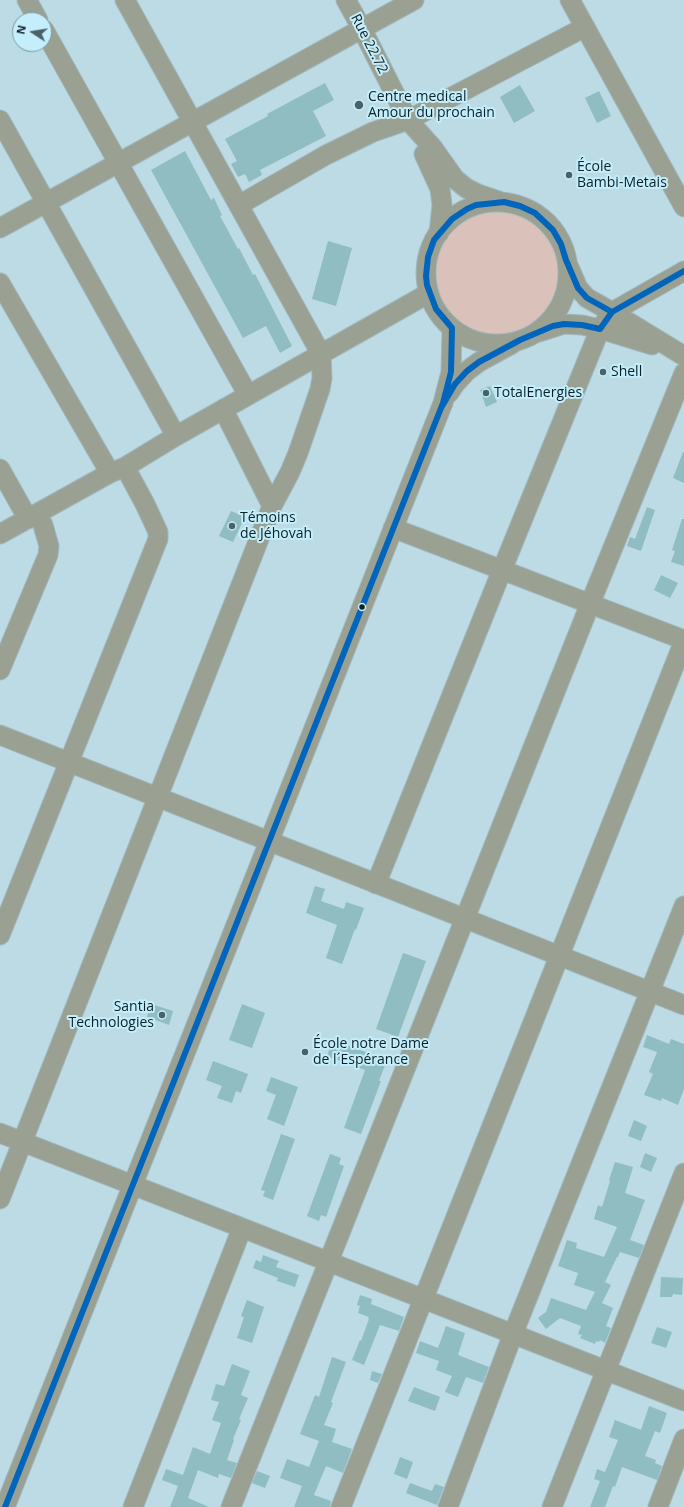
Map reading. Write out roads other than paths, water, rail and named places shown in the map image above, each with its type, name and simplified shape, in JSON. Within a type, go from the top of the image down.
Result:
[{"type":"street","points":[[27,0],[34,12]]},
{"type":"street","points":[[0,1199],[272,506],[290,472],[320,389],[322,378],[321,354],[240,205],[192,122],[125,0]]},
{"type":"street","name":"Rue 22.72","points":[[346,0],[435,174],[440,189],[442,205],[439,232]]},
{"type":"street","points":[[0,228],[414,0]]},
{"type":"street","points":[[570,0],[684,207]]},
{"type":"street","points":[[240,205],[326,155],[373,132],[411,125],[585,27]]},
{"type":"street","points":[[52,44],[248,395]]},
{"type":"street","points":[[0,120],[176,436]]},
{"type":"street","name":"Rue 22.72","points":[[411,125],[432,148],[455,179],[478,194],[504,202]]},
{"type":"street","points":[[566,260],[566,282],[556,311],[545,324],[526,337],[502,344],[484,343],[467,337],[452,328],[438,312],[429,294],[426,276],[428,258],[432,244],[439,232],[452,219],[467,208],[485,203],[504,202],[528,209],[548,224],[558,237],[578,288],[587,298],[681,355]]},
{"type":"street","points":[[376,884],[600,329],[612,312],[684,271]]},
{"type":"street","points":[[0,283],[117,470],[148,510],[158,532],[158,539],[0,935]]},
{"type":"street","points":[[0,534],[117,470],[429,294]]},
{"type":"street","points":[[443,403],[455,384],[467,371],[479,362],[526,337],[553,326],[564,324],[582,325],[600,329],[681,355]]},
{"type":"street","points":[[5,1507],[443,403],[451,372],[452,328]]},
{"type":"street","points":[[231,1507],[590,604],[684,373]]},
{"type":"street","points":[[223,410],[272,506]]},
{"type":"street","points":[[0,470],[32,517],[43,525],[49,546],[48,555],[0,670]]},
{"type":"street","points":[[341,1507],[684,641],[393,528]]},
{"type":"street","points":[[0,735],[559,957],[684,1005]]},
{"type":"street","points":[[448,1507],[513,1334],[684,906]]},
{"type":"street","points":[[0,1133],[684,1402]]},
{"type":"street","points":[[552,1507],[684,1173]]},
{"type":"street","points":[[133,1507],[242,1228]]},
{"type":"street","points":[[658,1507],[684,1439]]},
{"type":"place","name":"Centre medical Amour du prochain","points":[[359,105]]},
{"type":"place","name":"École Bambi-Metais","points":[[569,175]]},
{"type":"place","name":"Shell","points":[[603,372]]},
{"type":"place","name":"TotalEnergies","points":[[486,393]]},
{"type":"place","name":"Témoins de Jéhovah","points":[[232,526]]},
{"type":"place","name":"Santia Technologies","points":[[162,1015]]},
{"type":"place","name":"École notre Dame de l´Espérance","points":[[305,1052]]}]
